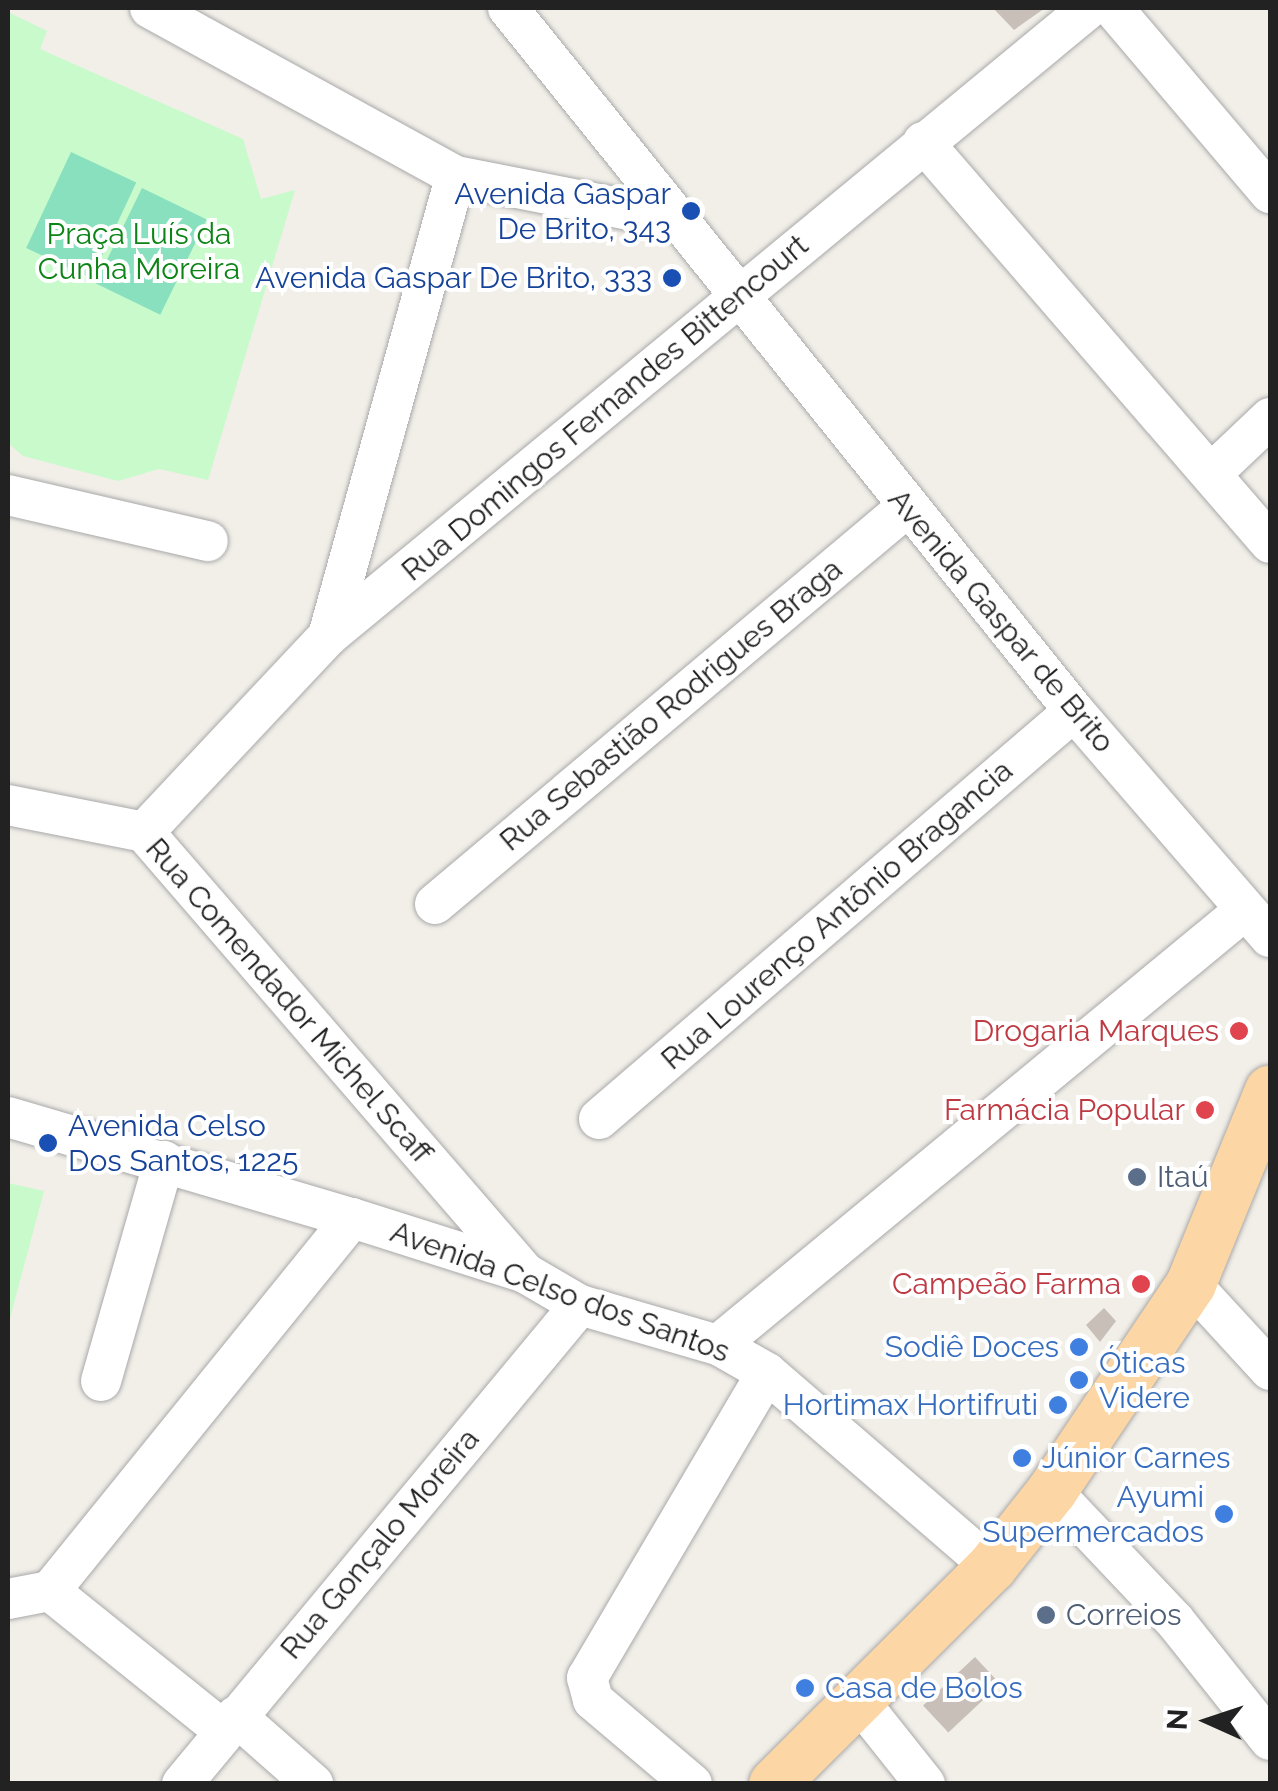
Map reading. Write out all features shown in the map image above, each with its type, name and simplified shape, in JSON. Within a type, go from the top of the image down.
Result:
[{"type":"main road","points":[[774,1784],[992,1567],[1052,1492],[1191,1284],[1270,1090]]},
{"type":"street","points":[[150,8],[194,17],[456,176],[672,218]]},
{"type":"street","name":"Avenida Gaspar de Brito","points":[[508,8],[737,300],[1074,712],[1258,924]]},
{"type":"street","name":"Rua Domingos Fernandes Bittencourt","points":[[144,832],[328,636],[1089,8]]},
{"type":"street","points":[[1112,8],[1270,192]]},
{"type":"street","points":[[923,142],[1270,542]]},
{"type":"street","points":[[328,636],[456,176]]},
{"type":"street","points":[[1212,473],[1270,418]]},
{"type":"street","points":[[8,495],[208,541]]},
{"type":"street","name":"Rua Sebastião Rodrigues Braga","points":[[435,904],[907,507]]},
{"type":"street","name":"Rua Lourenço Antônio Bragancia","points":[[599,1120],[1074,712]]},
{"type":"street","name":"Rua Comendador Michel Scaff","points":[[8,804],[144,832],[526,1274]]},
{"type":"street","points":[[718,1344],[1258,924]]},
{"type":"street","name":"Avenida Celso dos Santos","points":[[8,1117],[352,1218],[526,1274],[580,1305],[718,1344],[767,1373],[992,1567]]},
{"type":"street","points":[[100,1380],[164,1162]]},
{"type":"street","points":[[8,1599],[50,1591],[352,1218]]},
{"type":"street","points":[[1191,1284],[1270,1370]]},
{"type":"street","name":"Rua Gonçalo Moreira","points":[[182,1784],[580,1305]]},
{"type":"street","points":[[692,1784],[593,1700],[588,1678],[767,1373]]},
{"type":"street","points":[[1052,1492],[1174,1621],[1270,1740]]},
{"type":"street","points":[[50,1591],[313,1784]]},
{"type":"street","points":[[859,1701],[926,1784]]},
{"type":"green space","name":"Praça Luís da Cunha Moreira","points":[[8,12],[47,31],[40,49],[243,139],[261,199],[295,190],[208,480],[159,469],[118,481],[23,456],[8,443]]},
{"type":"green space","points":[[71,152],[136,182],[91,278],[26,248]]},
{"type":"green space","points":[[142,188],[207,220],[160,315],[96,283]]},
{"type":"green space","points":[[8,1183],[44,1191],[8,1326]]},
{"type":"building","points":[[993,8],[1045,8],[1014,30]]},
{"type":"building","points":[[1104,1308],[1116,1321],[1100,1342],[1086,1325]]},
{"type":"building","points":[[975,1657],[1000,1684],[948,1732],[923,1705]]},
{"type":"place","name":"Avenida Gaspar De Brito, 343","points":[[691,211]]},
{"type":"place","name":"Avenida Gaspar De Brito, 333","points":[[672,278]]},
{"type":"place","name":"Drogaria Marques","points":[[1239,1031]]},
{"type":"place","name":"Farmácia Popular","points":[[1205,1110]]},
{"type":"place","name":"Avenida Celso Dos Santos, 1225","points":[[48,1143]]},
{"type":"place","name":"Itaú","points":[[1137,1177]]},
{"type":"place","name":"Campeão Farma","points":[[1141,1284]]},
{"type":"place","name":"Sodiê Doces","points":[[1079,1347]]},
{"type":"place","name":"Óticas Videre","points":[[1079,1380]]},
{"type":"place","name":"Hortimax Hortifruti","points":[[1058,1405]]},
{"type":"place","name":"Júnior Carnes","points":[[1022,1458]]},
{"type":"place","name":"Ayumi Supermercados","points":[[1224,1514]]},
{"type":"place","name":"Correios","points":[[1046,1615]]},
{"type":"place","name":"Casa de Bolos","points":[[805,1688]]}]
